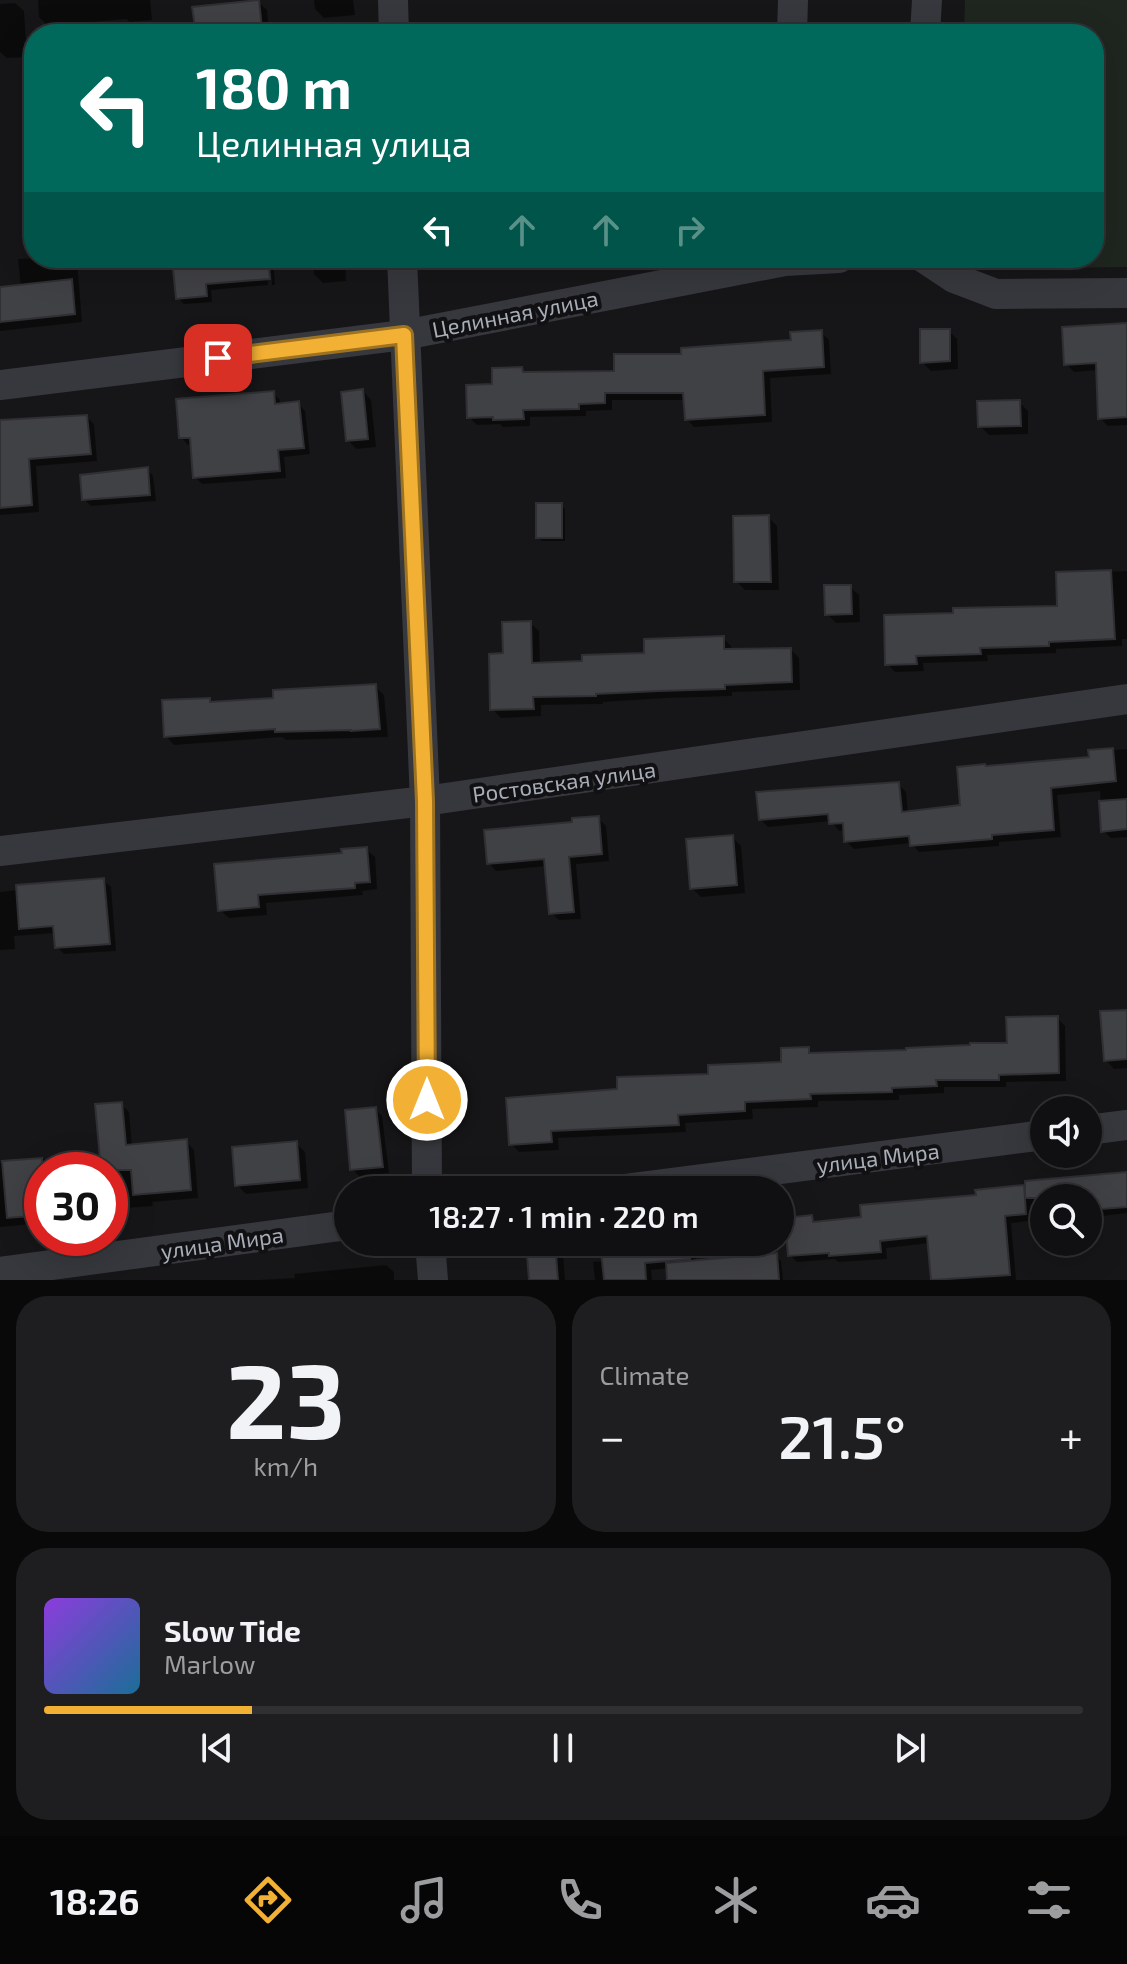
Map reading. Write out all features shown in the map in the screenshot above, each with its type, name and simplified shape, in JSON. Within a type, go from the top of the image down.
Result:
[{"type":"street","points":[[393,0],[394,24]]},
{"type":"street","points":[[792,24],[793,0]]},
{"type":"street","points":[[926,24],[927,0]]},
{"type":"street","points":[[402,268],[425,801],[427,1176]]},
{"type":"street","name":"Целинная улица","points":[[0,385],[404,335],[744,268]]},
{"type":"street","points":[[939,268],[954,278],[996,294],[1127,293]]},
{"type":"street","name":"Ростовская улица","points":[[0,851],[425,801],[1127,699]]},
{"type":"street","points":[[1102,1128],[1127,1125]]},
{"type":"street","name":"улица Мира","points":[[726,1176],[1030,1137]]},
{"type":"street","name":"улица Мира","points":[[0,1272],[334,1227]]},
{"type":"street","points":[[431,1256],[433,1280]]},
{"type":"shaded area","points":[[965,0],[1127,0],[1127,267],[1104,267],[1104,24],[964,24]]},
{"type":"shaded area","points":[[960,268],[1044,268],[960,269]]},
{"type":"building","points":[[259,0],[261,24],[195,24],[192,7]]},
{"type":"building","points":[[173,268],[269,268],[270,279],[206,284],[207,296],[176,299]]},
{"type":"building","points":[[72,279],[75,314],[0,322],[0,287]]},
{"type":"building","points":[[1127,323],[1127,417],[1098,419],[1096,363],[1064,365],[1062,327]]},
{"type":"building","points":[[920,329],[950,329],[950,361],[920,363]]},
{"type":"building","points":[[822,330],[824,367],[763,371],[765,415],[685,420],[683,393],[605,393],[605,403],[579,404],[579,409],[523,410],[524,419],[467,418],[466,385],[492,384],[492,368],[522,367],[523,372],[614,371],[614,354],[681,354],[681,348],[791,340],[790,332]]},
{"type":"building","points":[[363,389],[368,439],[346,441],[341,392]]},
{"type":"building","points":[[274,391],[275,404],[299,401],[304,448],[278,450],[280,471],[193,478],[190,438],[179,438],[176,399]]},
{"type":"building","points":[[1020,400],[1021,426],[978,427],[977,401]]},
{"type":"building","points":[[87,415],[91,454],[29,459],[32,505],[0,508],[0,420]]},
{"type":"building","points":[[148,467],[150,495],[82,500],[80,475]]},
{"type":"building","points":[[536,503],[562,503],[562,538],[536,538]]},
{"type":"building","points":[[769,515],[771,582],[734,582],[733,516]]},
{"type":"building","points":[[1111,570],[1115,639],[1049,642],[1049,646],[980,648],[981,654],[916,656],[917,664],[885,665],[884,615],[953,613],[953,608],[1057,606],[1056,572]]},
{"type":"building","points":[[824,585],[851,585],[852,614],[825,615]]},
{"type":"building","points":[[531,621],[532,663],[582,661],[582,655],[644,653],[644,639],[724,636],[724,649],[791,648],[792,682],[725,685],[725,689],[533,697],[534,709],[490,710],[489,654],[503,653],[502,622]]},
{"type":"building","points":[[376,684],[380,729],[275,732],[275,729],[164,737],[162,700],[210,698],[210,702],[273,698],[273,690]]},
{"type":"building","points":[[1113,748],[1116,781],[1051,788],[1054,830],[910,846],[909,836],[844,842],[843,823],[829,824],[828,814],[759,820],[756,792],[899,782],[902,812],[960,805],[957,767],[1089,757],[1088,750]]},
{"type":"building","points":[[1127,799],[1127,829],[1101,832],[1099,801]]},
{"type":"building","points":[[599,816],[602,854],[569,857],[574,912],[549,914],[544,859],[487,864],[484,830],[572,822],[572,818]]},
{"type":"building","points":[[733,835],[737,885],[690,889],[686,839]]},
{"type":"building","points":[[367,847],[370,882],[355,883],[355,888],[258,895],[259,907],[218,911],[214,864],[342,853],[341,849]]},
{"type":"building","points":[[104,878],[110,944],[55,948],[53,926],[19,929],[16,885]]},
{"type":"building","points":[[1127,1010],[1127,1059],[1104,1061],[1100,1011]]},
{"type":"building","points":[[1058,1016],[1059,1073],[999,1075],[999,1080],[936,1080],[937,1086],[892,1088],[892,1092],[810,1094],[811,1099],[745,1102],[745,1111],[678,1115],[679,1125],[551,1131],[552,1142],[509,1145],[506,1098],[617,1089],[617,1077],[708,1074],[708,1065],[781,1062],[781,1048],[809,1047],[809,1053],[1007,1043],[1006,1017]]},
{"type":"building","points":[[122,1102],[126,1145],[187,1139],[191,1190],[133,1195],[128,1152],[99,1152],[95,1104]]},
{"type":"building","points":[[376,1107],[383,1167],[350,1170],[345,1110]]},
{"type":"building","points":[[297,1141],[300,1180],[235,1186],[232,1147]]},
{"type":"building","points":[[24,1159],[24,1217],[7,1218],[2,1161]]},
{"type":"building","points":[[1127,1172],[1127,1207],[1102,1209],[1102,1184],[1030,1184],[1030,1198],[1025,1198],[1025,1181]]},
{"type":"building","points":[[1024,1185],[1026,1214],[1005,1216],[1010,1275],[931,1280],[927,1236],[880,1241],[881,1252],[794,1256],[794,1217],[812,1215],[813,1222],[861,1217],[860,1205],[976,1195],[975,1190]]},
{"type":"building","points":[[527,1256],[556,1256],[558,1280],[529,1280]]},
{"type":"building","points":[[601,1256],[690,1256],[690,1259],[645,1263],[646,1280],[604,1280]]},
{"type":"building","points":[[777,1256],[779,1280],[667,1280],[666,1263]]},
{"type":"route","points":[[218,358],[404,335],[425,801],[427,1100]]}]
